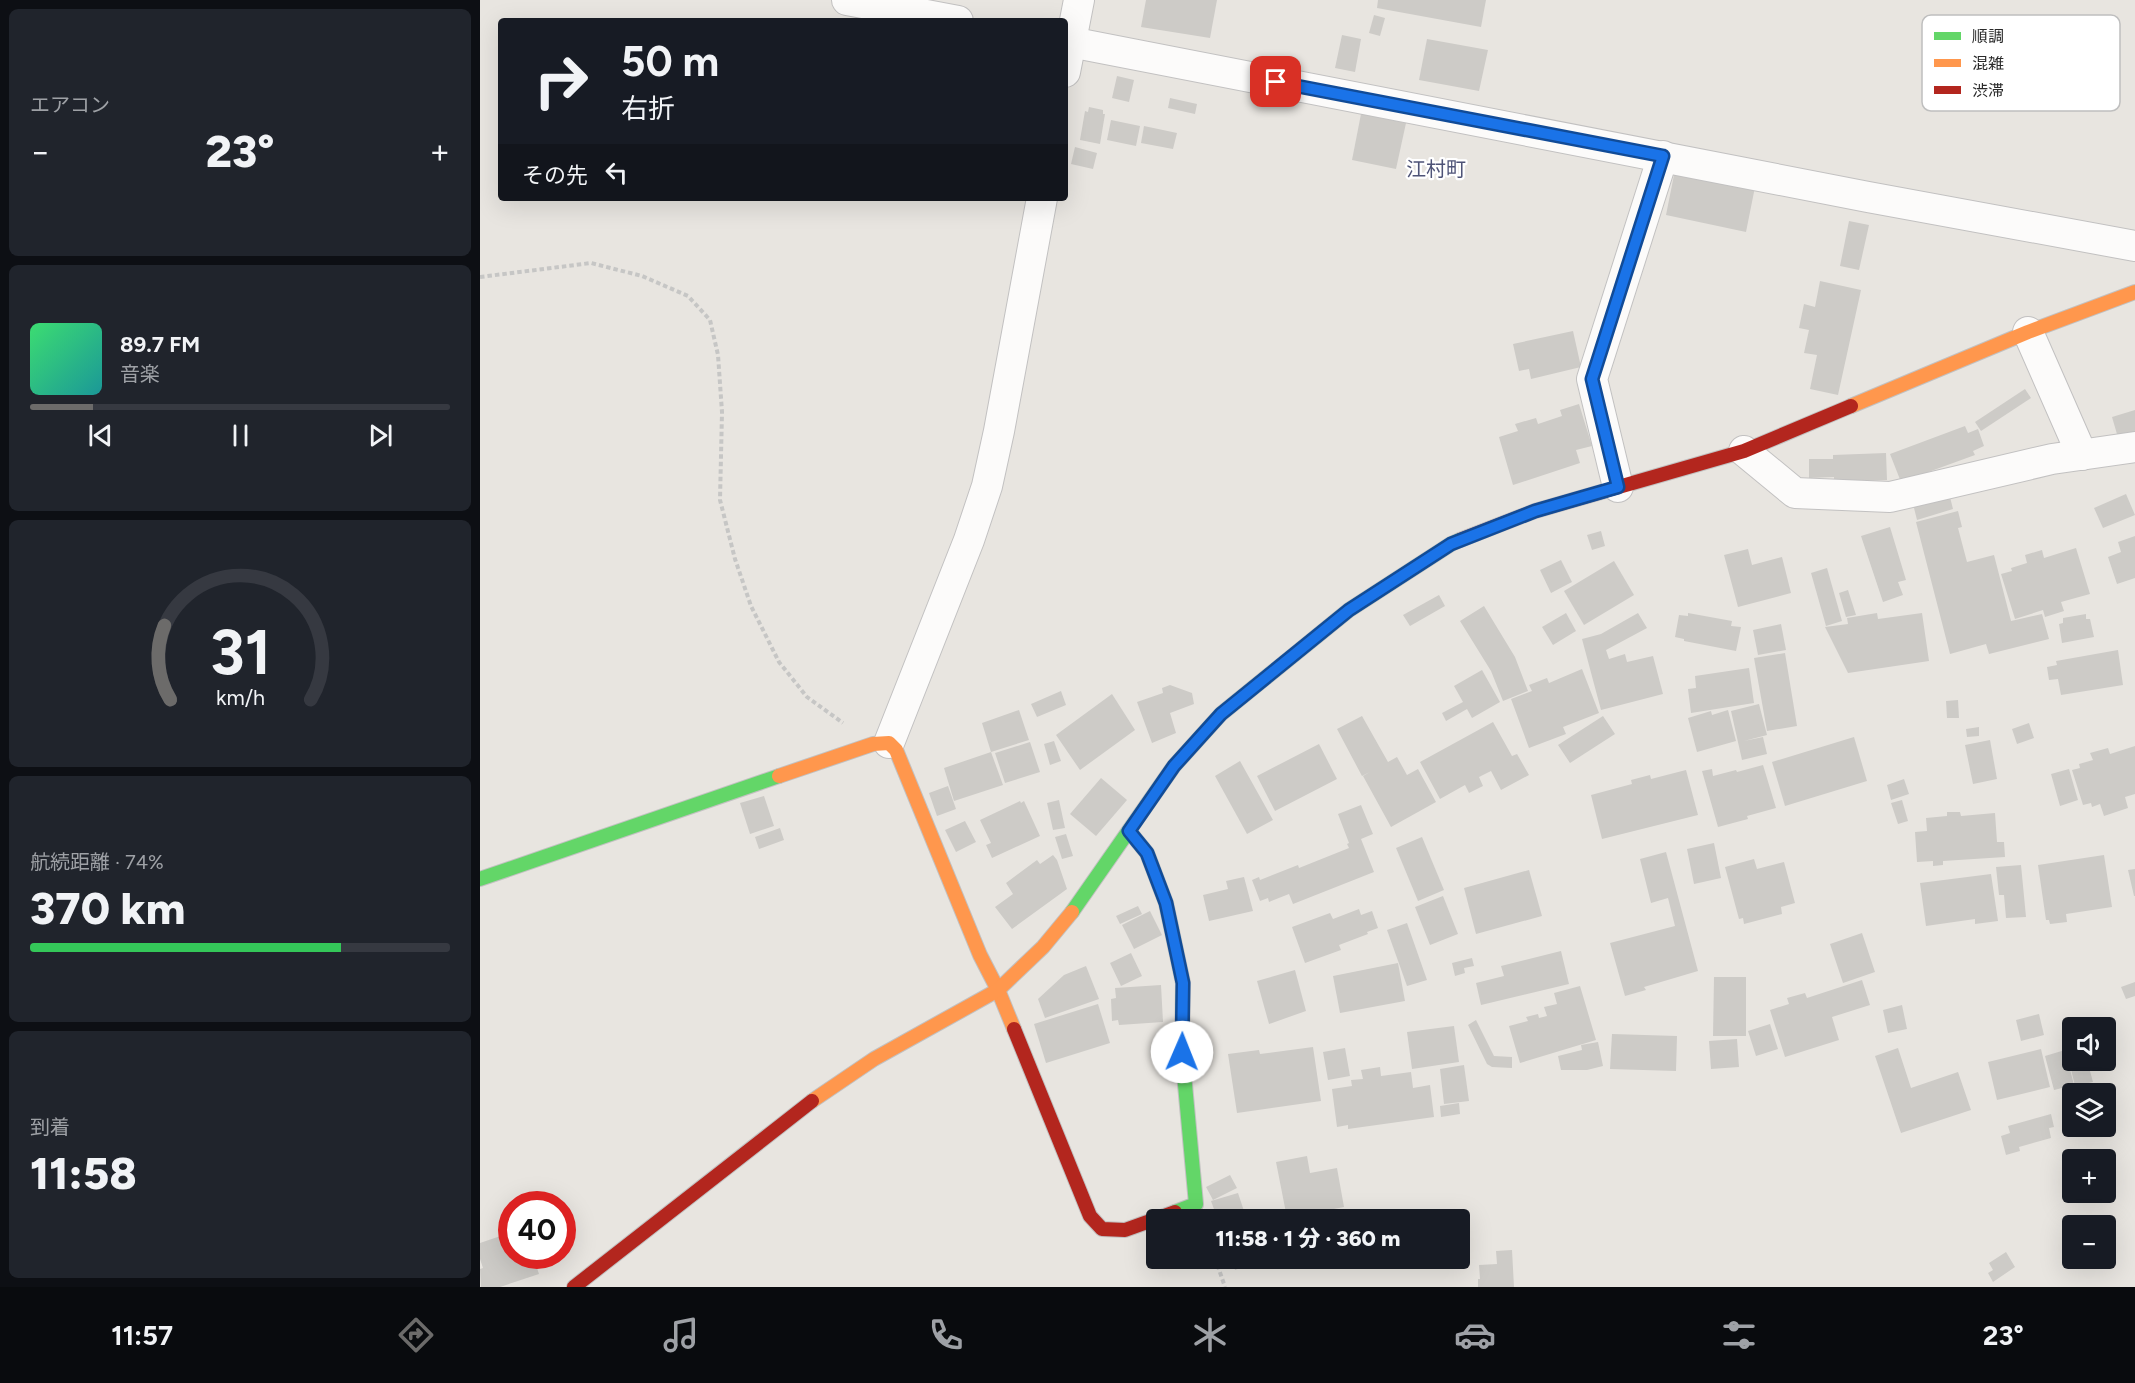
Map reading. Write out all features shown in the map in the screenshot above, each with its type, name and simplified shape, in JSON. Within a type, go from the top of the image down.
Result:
[{"type":"street","points":[[847,0],[942,18]]},
{"type":"street","points":[[1079,0],[1068,41],[2135,246]]},
{"type":"street","points":[[1618,487],[1592,379],[1663,156]]},
{"type":"street","points":[[881,744],[969,540],[987,486],[1041,201]]},
{"type":"street","points":[[574,1287],[794,1114],[874,1059],[998,990],[1043,947],[1078,905],[1174,766],[1221,714],[1349,610],[1451,544],[1535,511],[1744,451],[2028,332],[2135,291]]},
{"type":"street","points":[[2028,332],[2082,455]]},
{"type":"street","points":[[1744,451],[1795,493],[1890,497],[2052,459],[2135,447]]},
{"type":"street","points":[[480,879],[881,744],[896,750],[980,956],[998,990],[1090,1216],[1102,1229],[1125,1230],[1196,1204],[1182,1052],[1183,983],[1166,903],[1147,853],[1129,831]]},
{"type":"path","points":[[480,278],[591,263],[642,276],[688,296],[710,320],[718,355],[722,412],[720,500],[735,559],[751,606],[779,662],[807,697],[881,744]]},
{"type":"path","points":[[1219,1269],[1225,1287]]},
{"type":"building","points":[[1146,0],[1217,0],[1210,38],[1141,27]]},
{"type":"building","points":[[1378,0],[1486,0],[1481,27],[1377,8]]},
{"type":"building","points":[[1374,15],[1385,18],[1380,36],[1369,33]]},
{"type":"building","points":[[1342,35],[1361,39],[1355,72],[1335,68]]},
{"type":"building","points":[[1427,39],[1488,50],[1479,91],[1419,80]]},
{"type":"building","points":[[1117,76],[1134,80],[1129,102],[1112,98]]},
{"type":"building","points":[[1170,98],[1197,104],[1195,114],[1168,108]]},
{"type":"building","points":[[1089,107],[1103,110],[1105,114],[1100,144],[1080,140],[1085,111],[1088,112]]},
{"type":"building","points":[[1361,114],[1406,123],[1396,169],[1352,160]]},
{"type":"building","points":[[1111,120],[1140,126],[1136,146],[1107,140]]},
{"type":"building","points":[[1144,126],[1177,133],[1173,149],[1141,143]]},
{"type":"building","points":[[1075,147],[1097,153],[1093,169],[1071,164]]},
{"type":"building","points":[[1675,170],[1755,187],[1746,232],[1666,215]]},
{"type":"building","points":[[1849,221],[1869,225],[1859,270],[1840,266]]},
{"type":"building","points":[[1820,281],[1861,290],[1838,395],[1810,389],[1817,355],[1804,353],[1809,330],[1799,328],[1804,304],[1815,307]]},
{"type":"building","points":[[1573,331],[1581,367],[1531,379],[1529,369],[1519,371],[1513,344]]},
{"type":"building","points":[[2025,389],[2031,398],[1981,431],[1975,422]]},
{"type":"building","points":[[1579,404],[1592,446],[1576,450],[1580,463],[1513,485],[1499,437],[1518,431],[1515,424],[1536,418],[1538,424],[1562,416],[1560,410]]},
{"type":"building","points":[[2135,410],[2135,437],[2119,441],[2112,417]]},
{"type":"building","points":[[1965,426],[1968,433],[1978,429],[1984,446],[1973,451],[1975,455],[1901,482],[1890,454]]},
{"type":"building","points":[[1886,453],[1887,480],[1834,482],[1834,477],[1809,478],[1809,459],[1833,459],[1833,455]]},
{"type":"building","points":[[1949,493],[1953,509],[1917,520],[1913,504]]},
{"type":"building","points":[[2126,494],[2135,515],[2103,528],[2094,508]]},
{"type":"building","points":[[1958,511],[1962,527],[1958,528],[1967,562],[1994,555],[2011,621],[2042,614],[2049,639],[1989,654],[1986,644],[1950,654],[1916,522]]},
{"type":"building","points":[[1890,527],[1906,580],[1898,582],[1903,595],[1883,602],[1861,536]]},
{"type":"building","points":[[1601,531],[1605,546],[1592,550],[1587,535]]},
{"type":"building","points":[[2135,536],[2135,578],[2117,584],[2108,557],[2121,552],[2118,542]]},
{"type":"building","points":[[2076,548],[2090,594],[2061,602],[2064,611],[2045,617],[2043,610],[2015,619],[2001,574],[2027,563],[2025,555],[2042,550],[2044,558]]},
{"type":"building","points":[[1748,549],[1752,565],[1782,557],[1791,593],[1738,607],[1724,555]]},
{"type":"building","points":[[1561,560],[1572,582],[1551,593],[1540,570]]},
{"type":"building","points":[[1614,561],[1634,595],[1584,625],[1564,591]]},
{"type":"building","points":[[1827,568],[1842,621],[1826,626],[1811,573]]},
{"type":"building","points":[[1848,590],[1856,615],[1846,617],[1839,593]]},
{"type":"building","points":[[1439,595],[1445,606],[1410,626],[1403,615]]},
{"type":"building","points":[[1484,606],[1515,657],[1528,691],[1503,701],[1491,671],[1460,621]]},
{"type":"building","points":[[1566,613],[1576,631],[1553,645],[1542,627]]},
{"type":"building","points":[[1638,613],[1647,628],[1606,650],[1609,659],[1625,654],[1627,662],[1653,656],[1663,694],[1601,710],[1582,639],[1601,634]]},
{"type":"building","points":[[1688,613],[1732,621],[1731,626],[1741,627],[1736,651],[1684,641],[1684,639],[1675,637],[1679,615],[1688,616]]},
{"type":"building","points":[[1877,613],[1878,619],[1922,613],[1929,661],[1848,673],[1825,627],[1848,624],[1847,618]]},
{"type":"building","points":[[2086,614],[2086,619],[2090,619],[2094,637],[2062,643],[2059,624],[2063,623],[2063,618]]},
{"type":"building","points":[[1781,624],[1786,650],[1758,655],[1753,630]]},
{"type":"building","points":[[2118,650],[2123,685],[2061,695],[2058,679],[2049,680],[2047,667],[2057,665],[2056,661]]},
{"type":"building","points":[[1785,653],[1797,726],[1767,731],[1754,658]]},
{"type":"building","points":[[1749,668],[1754,703],[1691,713],[1688,689],[1696,688],[1695,676]]},
{"type":"building","points":[[1582,669],[1599,713],[1563,727],[1566,734],[1529,748],[1511,699],[1532,691],[1529,685],[1547,678],[1549,683]]},
{"type":"building","points":[[1482,670],[1500,702],[1472,718],[1467,709],[1446,721],[1442,713],[1463,702],[1454,686]]},
{"type":"building","points":[[1170,685],[1192,693],[1194,704],[1170,713],[1176,733],[1152,743],[1137,702],[1163,693],[1162,688]]},
{"type":"building","points":[[1061,691],[1066,705],[1037,717],[1031,704]]},
{"type":"building","points":[[1112,694],[1135,730],[1080,770],[1056,735]]},
{"type":"building","points":[[1958,700],[1959,718],[1947,718],[1946,701]]},
{"type":"building","points":[[1759,704],[1767,735],[1744,741],[1763,737],[1767,754],[1742,760],[1731,711]]},
{"type":"building","points":[[1019,710],[1029,740],[991,752],[982,723]]},
{"type":"building","points":[[1728,710],[1736,741],[1697,752],[1688,718],[1711,711],[1712,715]]},
{"type":"building","points":[[1362,716],[1388,762],[1397,757],[1407,775],[1418,769],[1436,802],[1391,827],[1363,776],[1370,772],[1362,776],[1337,729]]},
{"type":"building","points":[[1603,716],[1615,734],[1570,763],[1558,745]]},
{"type":"building","points":[[1493,722],[1512,756],[1517,754],[1529,775],[1501,790],[1491,771],[1479,777],[1483,786],[1469,793],[1465,785],[1440,799],[1420,762]]},
{"type":"building","points":[[2029,723],[2034,738],[2017,744],[2012,729]]},
{"type":"building","points":[[1979,727],[1979,736],[1967,737],[1966,729]]},
{"type":"building","points":[[1854,737],[1867,781],[1785,806],[1772,762]]},
{"type":"building","points":[[1990,740],[1997,779],[1973,784],[1965,745]]},
{"type":"building","points":[[1054,741],[1061,761],[1050,765],[1044,744]]},
{"type":"building","points":[[1030,742],[1040,772],[1005,783],[995,753]]},
{"type":"building","points":[[1319,744],[1337,779],[1275,811],[1257,776]]},
{"type":"building","points":[[2135,746],[2135,794],[2125,797],[2128,808],[2104,816],[2100,804],[2092,807],[2091,803],[2083,805],[2072,770],[2080,768],[2079,764],[2093,760],[2090,753],[2108,748],[2110,754]]},
{"type":"building","points":[[991,752],[1003,785],[954,801],[944,768]]},
{"type":"building","points":[[1240,761],[1273,820],[1247,834],[1215,776]]},
{"type":"building","points":[[1763,765],[1776,808],[1718,827],[1702,771],[1712,769],[1713,776]]},
{"type":"building","points":[[2069,769],[2078,800],[2060,806],[2051,774]]},
{"type":"building","points":[[1686,770],[1698,815],[1602,839],[1591,795],[1632,784],[1631,780],[1650,775],[1651,779]]},
{"type":"building","points":[[1101,778],[1127,800],[1096,836],[1070,814]]},
{"type":"building","points":[[1904,779],[1909,794],[1891,800],[1887,785]]},
{"type":"building","points":[[948,786],[956,809],[937,816],[929,793]]},
{"type":"building","points":[[764,796],[774,826],[750,834],[740,803]]},
{"type":"building","points":[[1059,800],[1065,828],[1053,830],[1047,803]]},
{"type":"building","points":[[1902,800],[1908,821],[1898,824],[1891,803]]},
{"type":"building","points":[[1020,801],[1021,803],[1024,801],[1040,836],[992,858],[986,845],[991,843],[980,820]]},
{"type":"building","points":[[1361,805],[1373,834],[1361,839],[1374,872],[1293,904],[1289,894],[1269,902],[1268,898],[1260,901],[1252,880],[1259,877],[1260,880],[1298,865],[1299,868],[1349,848],[1338,814]]},
{"type":"building","points":[[1947,812],[1960,812],[1961,816],[1995,813],[1997,842],[2004,842],[2005,857],[1943,861],[1943,865],[1933,866],[1933,861],[1917,862],[1915,832],[1927,831],[1926,818],[1947,816]]},
{"type":"building","points":[[965,821],[976,842],[956,852],[945,830]]},
{"type":"building","points":[[780,828],[784,840],[759,849],[755,837]]},
{"type":"building","points":[[1066,834],[1073,856],[1062,859],[1055,837]]},
{"type":"building","points":[[1422,837],[1444,890],[1418,901],[1396,848]]},
{"type":"building","points":[[1714,843],[1721,878],[1694,884],[1687,849]]},
{"type":"building","points":[[1666,852],[1698,971],[1644,987],[1646,990],[1625,996],[1610,943],[1675,926],[1668,898],[1651,903],[1640,859]]},
{"type":"building","points":[[1053,855],[1067,889],[1012,929],[995,907],[1013,894],[1006,883],[1037,860],[1040,864]]},
{"type":"building","points":[[2104,855],[2112,907],[2066,914],[2067,922],[2050,924],[2049,920],[2046,920],[2038,865]]},
{"type":"building","points":[[1754,859],[1757,869],[1784,862],[1795,903],[1781,907],[1782,914],[1744,924],[1743,918],[1739,919],[1725,867]]},
{"type":"building","points":[[2021,865],[2026,917],[2006,918],[2004,895],[1999,895],[1996,867]]},
{"type":"building","points":[[2135,869],[2135,896],[2134,896],[2128,870]]},
{"type":"building","points":[[1529,870],[1542,916],[1476,934],[1464,888]]},
{"type":"building","points":[[1991,874],[1998,921],[1975,924],[1975,919],[1926,926],[1920,883]]},
{"type":"building","points":[[1244,877],[1253,911],[1209,921],[1203,895],[1228,889],[1226,881]]},
{"type":"building","points":[[1443,896],[1458,934],[1430,945],[1415,907]]},
{"type":"building","points":[[1138,906],[1142,914],[1120,924],[1116,916]]},
{"type":"building","points":[[1359,909],[1361,915],[1372,911],[1378,928],[1339,945],[1341,950],[1305,963],[1292,927],[1330,913],[1333,919]]},
{"type":"building","points":[[1150,911],[1162,935],[1134,949],[1122,925]]},
{"type":"building","points":[[1407,923],[1427,980],[1407,986],[1387,930]]},
{"type":"building","points":[[1862,933],[1875,972],[1843,983],[1830,944]]},
{"type":"building","points":[[1561,951],[1569,984],[1481,1005],[1476,983],[1504,976],[1501,966]]},
{"type":"building","points":[[1131,953],[1142,976],[1121,986],[1110,963]]},
{"type":"building","points":[[1472,958],[1474,966],[1464,968],[1465,973],[1455,976],[1452,963]]},
{"type":"building","points":[[1398,963],[1405,1001],[1340,1013],[1333,976]]},
{"type":"building","points":[[1086,966],[1099,999],[1045,1018],[1038,999],[1064,975]]},
{"type":"building","points":[[1295,970],[1306,1011],[1269,1024],[1257,981]]},
{"type":"building","points":[[1714,977],[1746,977],[1746,1036],[1713,1036]]},
{"type":"building","points":[[1862,980],[1870,1005],[1832,1017],[1839,1040],[1785,1057],[1770,1010],[1789,1004],[1787,998],[1805,993],[1807,998]]},
{"type":"building","points":[[2135,982],[2135,996],[2126,999],[2121,987]]},
{"type":"building","points":[[1161,985],[1163,1022],[1119,1025],[1118,1020],[1112,1021],[1111,999],[1116,998],[1115,988]]},
{"type":"building","points":[[1580,986],[1596,1040],[1520,1063],[1509,1026],[1528,1021],[1526,1017],[1538,1014],[1539,1018],[1547,1016],[1544,1007],[1557,1004],[1554,993]]},
{"type":"building","points":[[1098,1004],[1110,1043],[1046,1063],[1034,1024]]},
{"type":"building","points":[[1902,1005],[1907,1029],[1888,1033],[1883,1010]]},
{"type":"building","points":[[2039,1014],[2044,1035],[2021,1041],[2016,1020]]},
{"type":"building","points":[[1476,1020],[1494,1056],[1512,1057],[1512,1068],[1492,1067],[1487,1064],[1468,1025]]},
{"type":"building","points":[[1770,1024],[1778,1049],[1756,1056],[1748,1031]]},
{"type":"building","points":[[1454,1026],[1459,1062],[1412,1069],[1407,1032]]},
{"type":"building","points":[[1612,1034],[1677,1036],[1676,1071],[1610,1069]]},
{"type":"building","points":[[1737,1039],[1739,1067],[1711,1069],[1709,1041]]},
{"type":"building","points":[[1598,1042],[1603,1066],[1587,1070],[1561,1070],[1558,1056],[1582,1050],[1581,1045]]},
{"type":"building","points":[[1313,1047],[1321,1101],[1237,1113],[1228,1054],[1259,1050],[1260,1054]]},
{"type":"building","points":[[1345,1048],[1350,1076],[1328,1080],[1323,1052]]},
{"type":"building","points":[[1898,1048],[1911,1088],[1958,1072],[1971,1110],[1901,1133],[1875,1056]]},
{"type":"building","points":[[2041,1049],[2050,1087],[1997,1100],[1988,1062]]},
{"type":"building","points":[[2062,1051],[2062,1071],[2070,1071],[2073,1083],[2062,1083],[2062,1088],[2054,1090],[2045,1056]]},
{"type":"building","points":[[1464,1065],[1469,1101],[1444,1104],[1440,1069]]},
{"type":"building","points":[[1380,1067],[1381,1076],[1411,1072],[1413,1088],[1430,1085],[1434,1117],[1348,1129],[1348,1125],[1337,1127],[1332,1089],[1352,1086],[1351,1080],[1363,1079],[1361,1070]]},
{"type":"building","points":[[2071,1071],[2090,1071],[2093,1082],[2074,1083]]},
{"type":"building","points":[[1459,1103],[1460,1114],[1441,1117],[1440,1106]]},
{"type":"building","points":[[2051,1114],[2054,1127],[2049,1128],[2051,1138],[2019,1147],[2020,1151],[2006,1155],[2001,1136],[2010,1133],[2008,1126]]},
{"type":"building","points":[[1307,1156],[1310,1173],[1337,1168],[1344,1207],[1285,1209],[1276,1162]]},
{"type":"building","points":[[1230,1175],[1237,1188],[1213,1200],[1206,1187]]},
{"type":"building","points":[[1238,1193],[1243,1209],[1214,1209],[1211,1201]]},
{"type":"building","points":[[498,1237],[498,1269],[537,1269],[539,1274],[500,1287],[481,1287],[480,1269],[483,1268],[480,1259],[480,1243]]},
{"type":"building","points":[[1512,1250],[1514,1287],[1478,1287],[1479,1265],[1497,1264],[1496,1251]]},
{"type":"building","points":[[2006,1252],[2015,1267],[1993,1282],[1988,1273],[1993,1270],[1989,1263]]},
{"type":"traffic: fast","points":[[1072,912],[1174,766],[1221,714],[1349,610],[1460,540]]},
{"type":"traffic: fast","points":[[480,879],[779,776]]},
{"type":"traffic: fast","points":[[1129,831],[1147,853],[1166,903],[1183,983],[1182,1052],[1196,1204],[1183,1209]]},
{"type":"traffic: slow","points":[[1851,406],[2028,332],[2135,292]]},
{"type":"traffic: slow","points":[[779,776],[873,744],[889,743],[896,750],[980,955],[1014,1029]]},
{"type":"traffic: slow","points":[[812,1101],[874,1059],[998,990],[1043,947],[1072,912]]},
{"type":"traffic: jam","points":[[1460,540],[1535,511],[1744,451],[1851,406]]},
{"type":"traffic: jam","points":[[1014,1029],[1090,1216],[1102,1229],[1125,1230],[1146,1222]]},
{"type":"traffic: jam","points":[[574,1287],[812,1101]]},
{"type":"district","name":"江村町","points":[[1436,169]]},
{"type":"route","points":[[1182,1052],[1183,983],[1166,903],[1147,853],[1129,831],[1174,766],[1221,714],[1349,610],[1451,544],[1535,511],[1618,487],[1592,379],[1663,156],[1276,82]]}]
